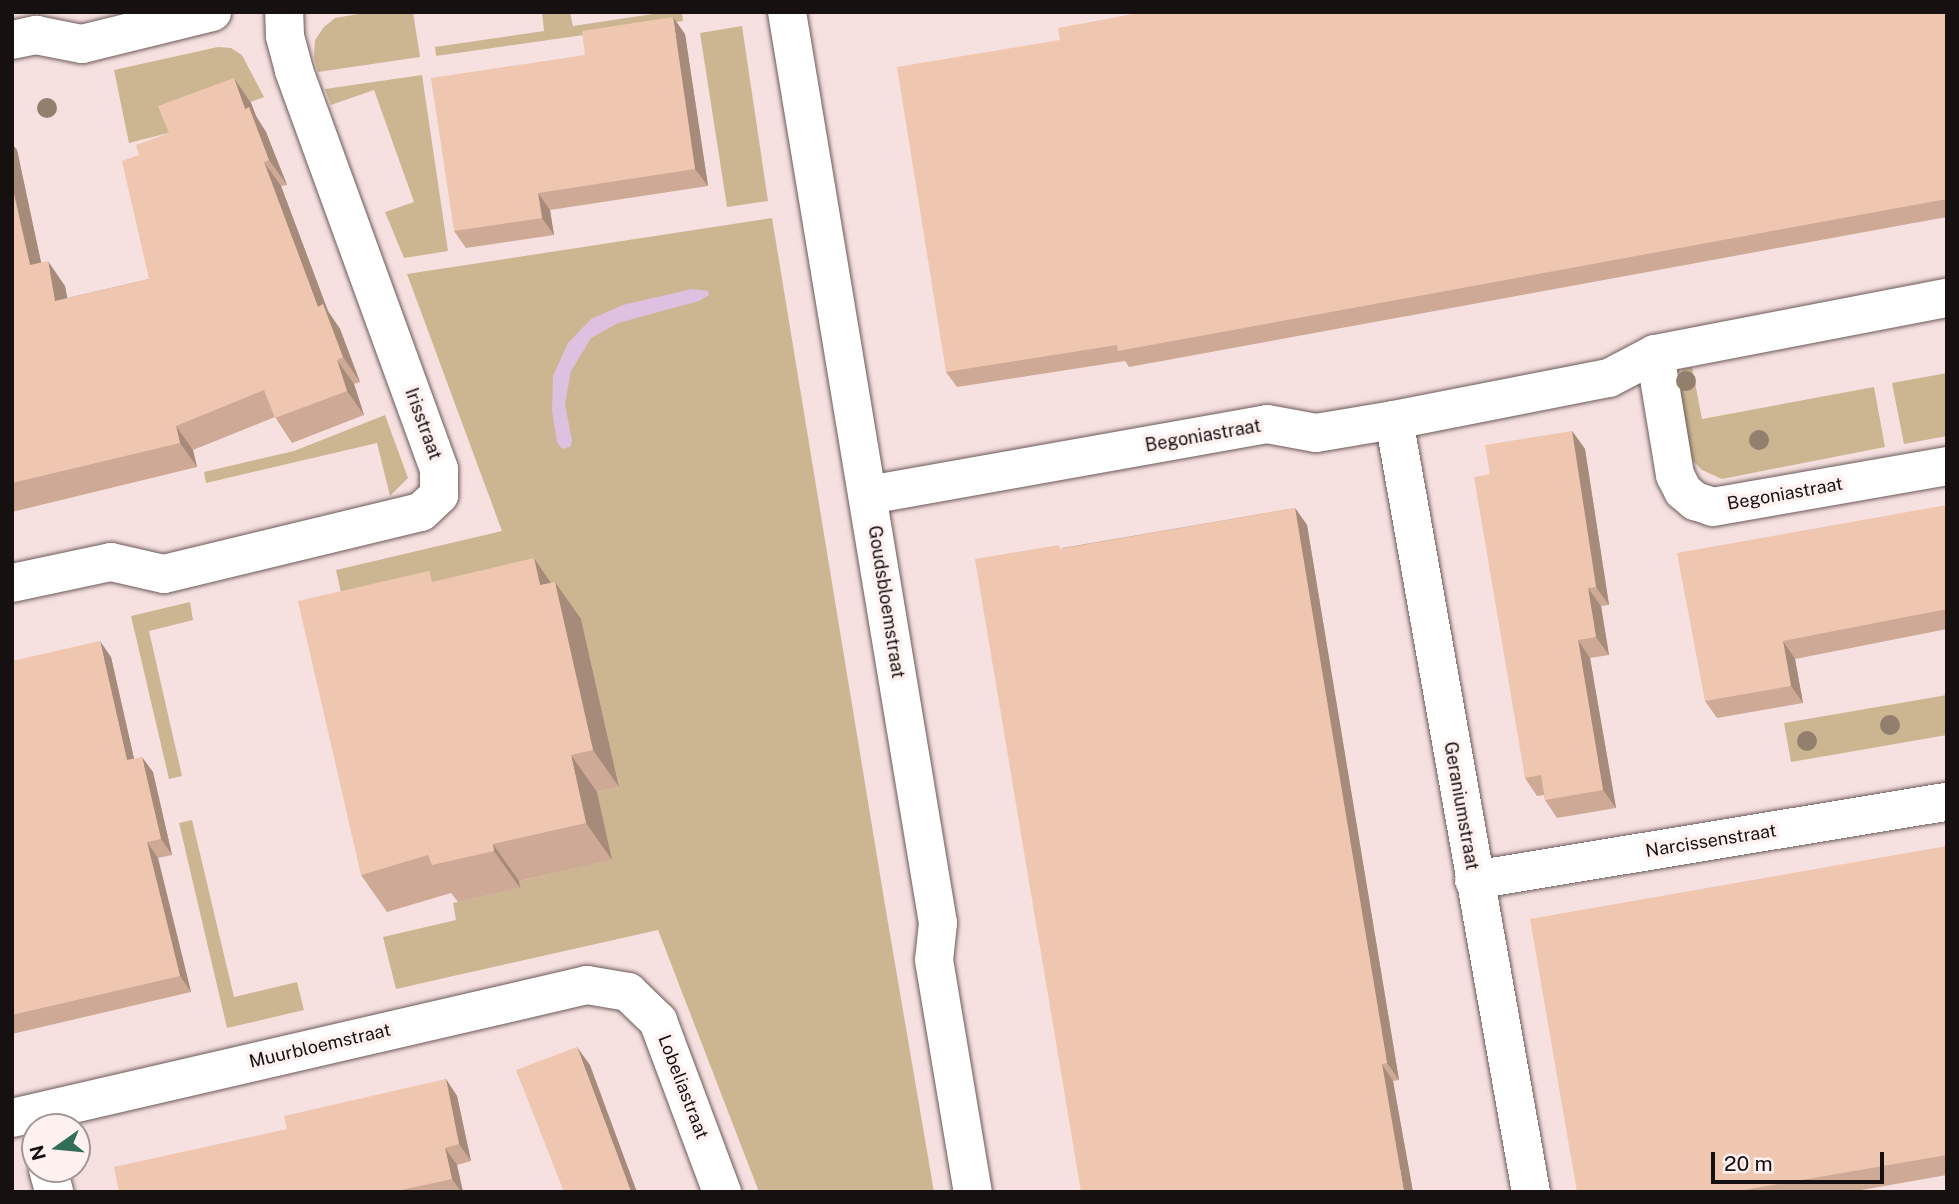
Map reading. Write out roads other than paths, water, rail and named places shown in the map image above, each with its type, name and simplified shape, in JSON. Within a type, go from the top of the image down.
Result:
[{"type":"street","points":[[12,40],[36,35],[82,44],[212,12]]},
{"type":"street","name":"Irisstraat","points":[[12,583],[111,562],[164,575],[421,512],[439,495],[439,469],[294,70],[285,36],[284,12]]},
{"type":"street","name":"Goudsbloemstraat","points":[[787,12],[938,923],[934,960],[973,1192]]},
{"type":"street","name":"Begoniastraat","points":[[869,495],[1267,424],[1316,433],[1394,420],[1609,378],[1655,354],[1947,298]]},
{"type":"street","name":"Begoniastraat","points":[[1655,354],[1675,475],[1683,491],[1695,501],[1713,507],[1947,466]]},
{"type":"street","name":"Geraniumstraat","points":[[1394,420],[1531,1192]]},
{"type":"street","name":"Narcissenstraat","points":[[1475,880],[1947,802]]},
{"type":"street","name":"Muurbloemstraat","points":[[54,1113],[587,985],[628,992]]},
{"type":"street","name":"Lobeliastraat","points":[[628,992],[658,1021],[722,1192]]}]
